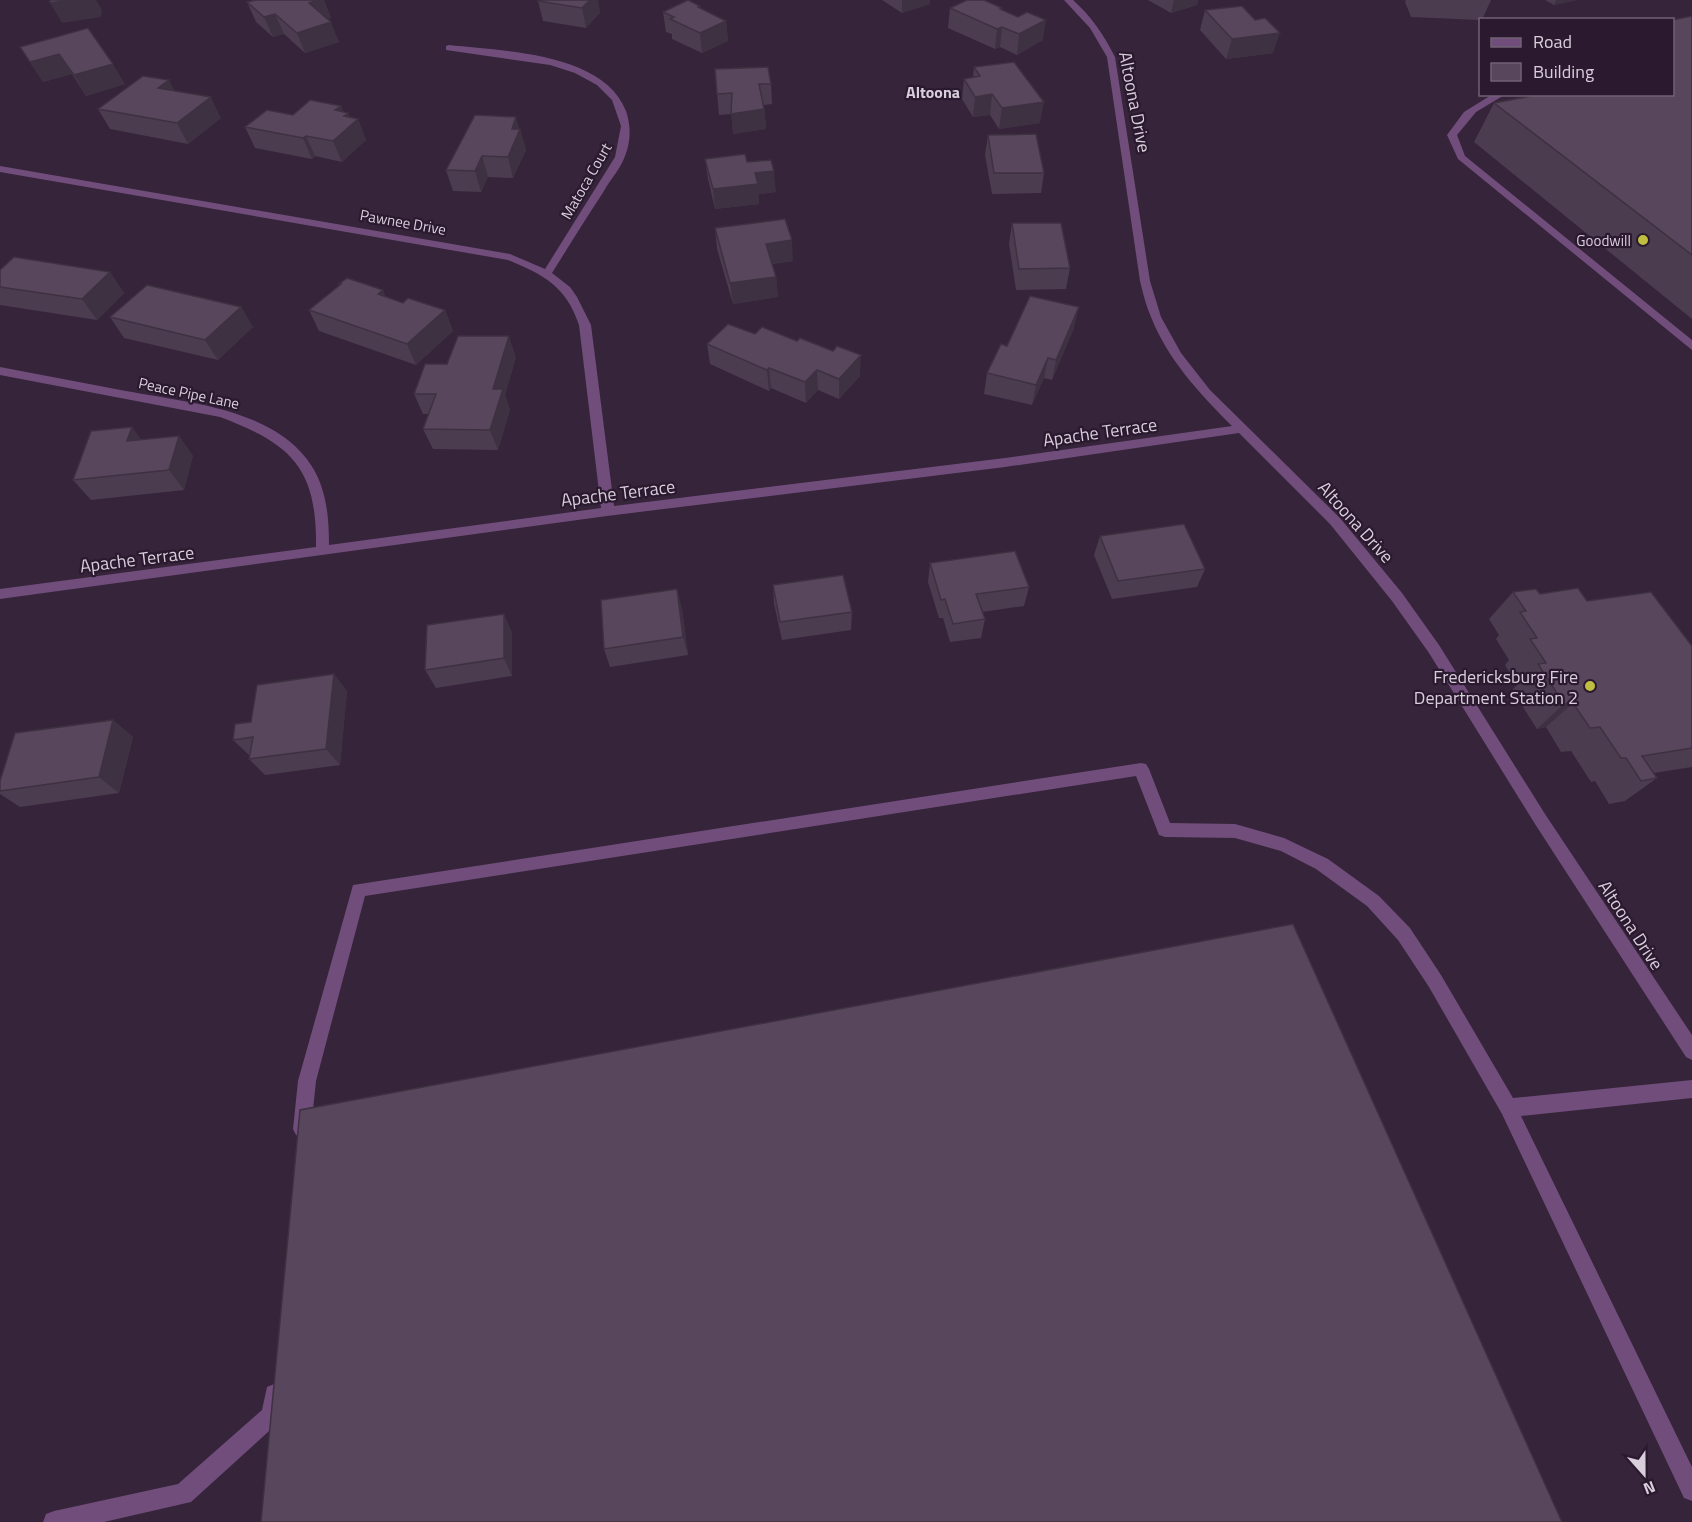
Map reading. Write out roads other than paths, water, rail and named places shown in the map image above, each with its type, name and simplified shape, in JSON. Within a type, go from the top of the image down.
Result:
[{"type":"street","name":"Altoona Drive","points":[[1068,0],[1081,11],[1100,34],[1111,57],[1145,281],[1156,317],[1176,354],[1206,393],[1335,521],[1397,597],[1434,649],[1540,819],[1692,1051]]},
{"type":"street","name":"Matoca Court","points":[[449,48],[548,61],[573,68],[594,78],[610,90],[619,101],[625,120],[626,136],[620,157],[547,273]]},
{"type":"street","points":[[1497,96],[1485,101],[1463,116],[1452,135],[1461,157],[1692,346]]},
{"type":"street","name":"Pawnee Drive","points":[[0,169],[510,257],[547,273],[567,288],[580,308],[585,325],[608,512]]},
{"type":"street","name":"Peace Pipe Lane","points":[[0,371],[222,413],[258,426],[287,444],[305,464],[319,494],[324,528],[322,551]]},
{"type":"street","name":"Apache Terrace","points":[[0,594],[194,570],[608,512],[1099,451],[1241,429]]},
{"type":"street","points":[[301,1141],[307,1081],[358,890],[1140,769],[1166,830],[1235,831],[1284,845],[1322,864],[1373,902],[1404,934],[1435,981],[1508,1108],[1692,1490]]},
{"type":"street","points":[[1508,1108],[1692,1089]]},
{"type":"street","points":[[54,1522],[183,1494],[272,1415],[276,1379]]},
{"type":"place","name":"Goodwill","points":[[1643,240]]},
{"type":"place","name":"Fredericksburg Fire Department Station 2","points":[[1590,686]]},
{"type":"district","name":"Altoona","points":[[933,92]]}]
